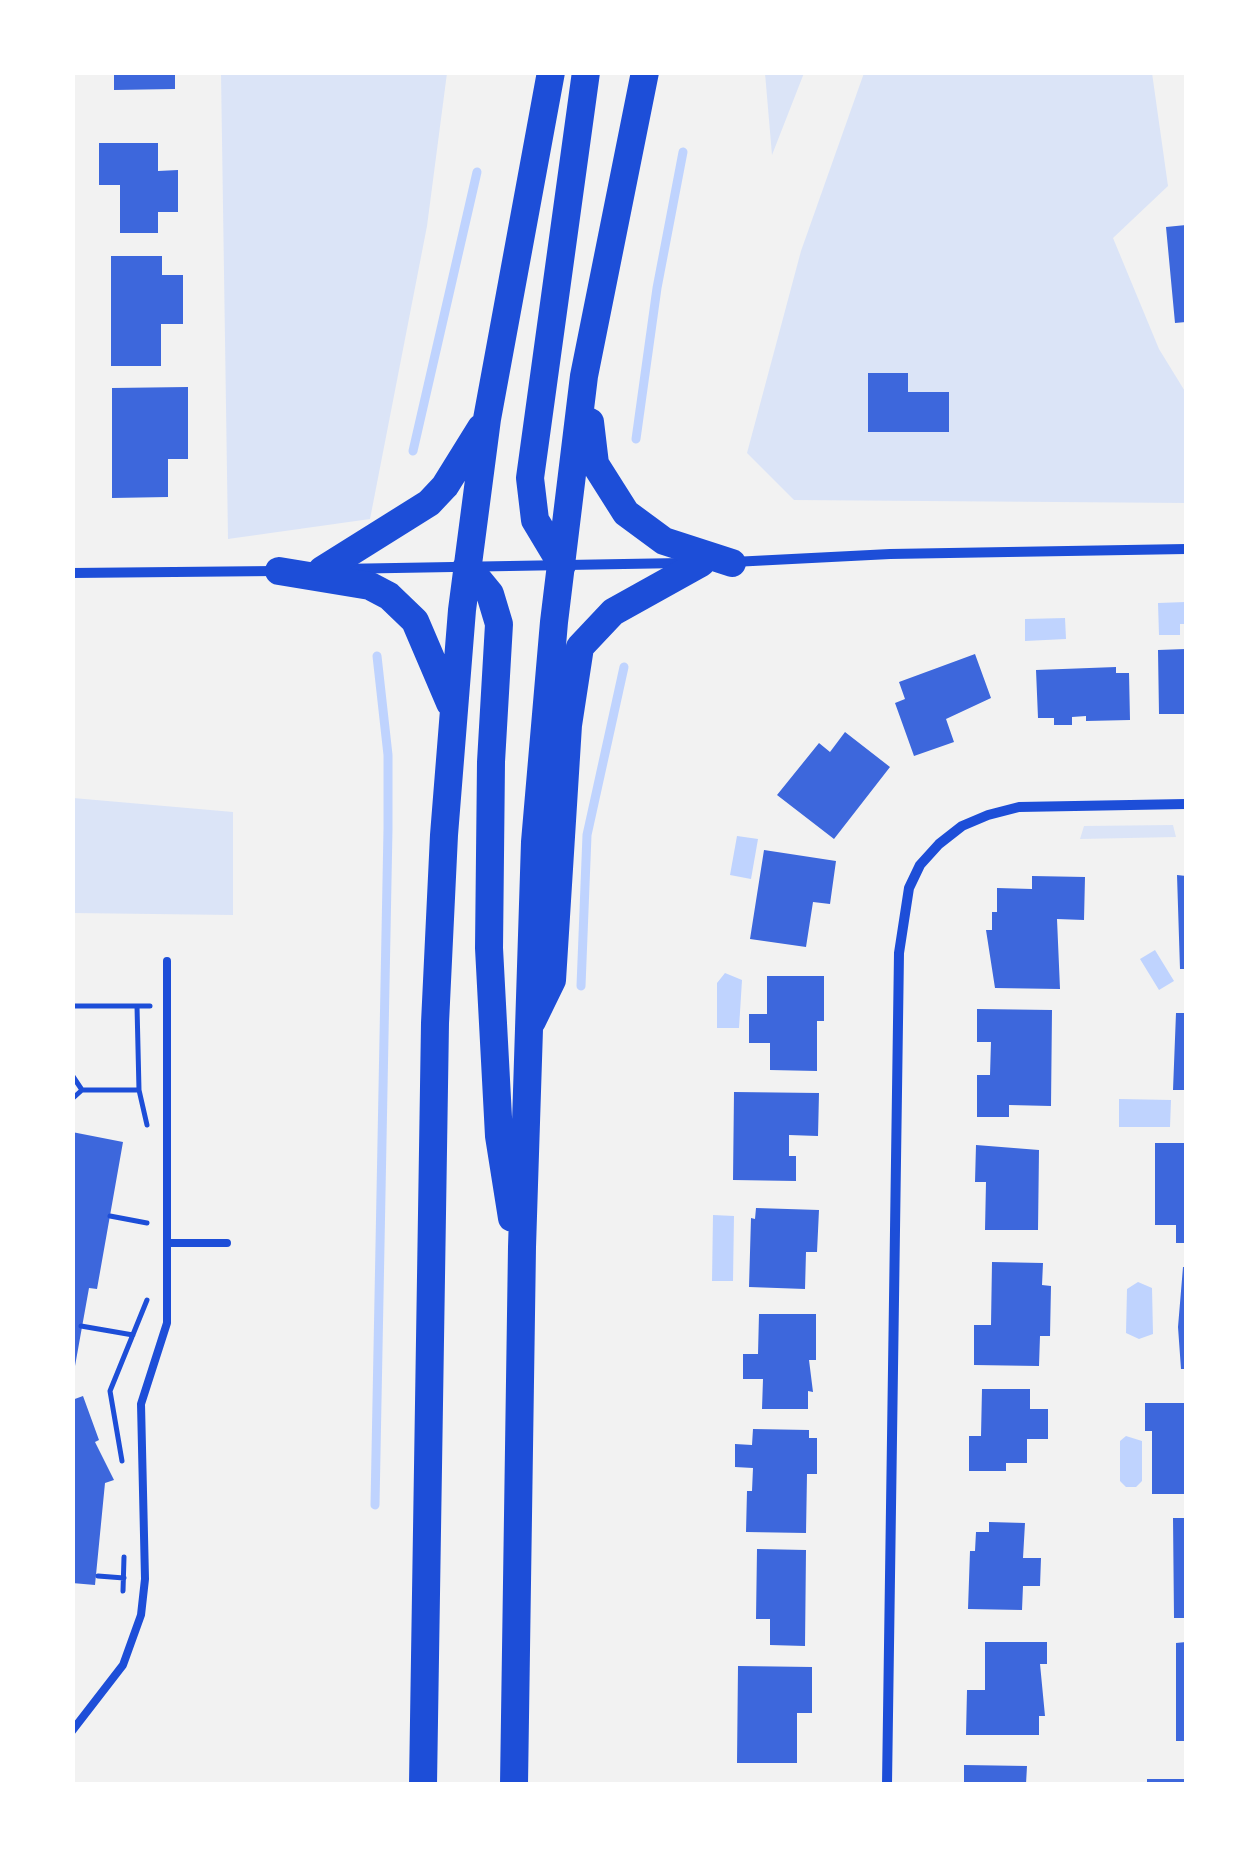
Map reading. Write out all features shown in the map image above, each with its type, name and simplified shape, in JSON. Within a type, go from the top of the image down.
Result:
[{"type":"highway","points":[[422,1784],[435,1022],[453,711],[487,419],[551,72]]},
{"type":"highway","points":[[562,565],[535,520],[530,478],[586,72]]},
{"type":"highway","points":[[514,1784],[526,1032],[535,842],[584,376],[645,72]]},
{"type":"highway","points":[[584,376],[595,464],[620,507],[664,540],[732,562]]},
{"type":"highway","points":[[322,570],[429,504],[446,486],[487,419]]},
{"type":"highway","points":[[526,1032],[552,980],[568,725],[580,647],[613,612],[701,563]]},
{"type":"highway","points":[[468,566],[490,594],[499,624],[490,762],[489,948],[500,1152],[506,1200],[522,1247]]},
{"type":"highway","points":[[280,571],[370,586],[389,596],[415,620],[453,711]]},
{"type":"street","points":[[72,573],[701,563],[890,554],[1186,549]]},
{"type":"street","points":[[887,1784],[903,909],[920,865],[962,826],[1019,807],[1186,804]]},
{"type":"lane","points":[[72,1731],[123,1666],[140,1615],[146,1527],[141,1404],[168,1322],[167,960]]},
{"type":"lane","points":[[168,1242],[227,1242]]},
{"type":"path","points":[[72,1006],[150,1006]]},
{"type":"path","points":[[137,1006],[139,1090],[148,1129]]},
{"type":"path","points":[[72,1075],[82,1090]]},
{"type":"path","points":[[72,1099],[82,1090],[151,1090]]},
{"type":"path","points":[[147,1204],[147,1239]]},
{"type":"path","points":[[110,1216],[147,1223]]},
{"type":"path","points":[[124,1472],[110,1390],[147,1304],[147,1288]]},
{"type":"path","points":[[82,1326],[134,1336]]},
{"type":"path","points":[[122,1601],[124,1543]]},
{"type":"path","points":[[98,1576],[124,1578]]},
{"type":"shaded area","points":[[221,73],[447,73],[427,226],[370,519],[228,539]]},
{"type":"shaded area","points":[[765,73],[804,73],[772,155]]},
{"type":"shaded area","points":[[864,73],[1152,73],[1168,186],[1113,238],[1159,349],[1186,393],[1186,503],[794,500],[747,453],[801,251]]},
{"type":"shaded area","points":[[73,798],[233,812],[233,915],[73,913]]},
{"type":"shaded area","points":[[1173,825],[1176,837],[1080,839],[1084,826]]},
{"type":"water","points":[[1186,602],[1186,624],[1180,624],[1180,635],[1159,635],[1158,603]]},
{"type":"water","points":[[1065,618],[1066,639],[1025,641],[1025,619]]},
{"type":"water","points":[[737,836],[758,839],[751,879],[730,875]]},
{"type":"water","points":[[1155,950],[1174,981],[1159,990],[1140,959]]},
{"type":"water","points":[[725,973],[742,980],[739,1028],[717,1028],[717,983]]},
{"type":"water","points":[[1119,1099],[1171,1100],[1170,1127],[1119,1127]]},
{"type":"water","points":[[713,1215],[734,1216],[733,1281],[712,1281]]},
{"type":"water","points":[[1138,1282],[1152,1288],[1153,1334],[1139,1339],[1126,1333],[1127,1289]]},
{"type":"water","points":[[1126,1436],[1142,1441],[1142,1481],[1136,1487],[1126,1487],[1120,1481],[1120,1441]]},
{"type":"building","points":[[114,72],[175,72],[175,89],[114,90]]},
{"type":"building","points":[[99,143],[158,143],[158,171],[178,170],[178,212],[158,212],[158,233],[120,233],[120,185],[99,185]]},
{"type":"building","points":[[1186,225],[1186,322],[1175,323],[1166,227]]},
{"type":"building","points":[[111,256],[162,256],[162,275],[183,275],[183,324],[161,324],[161,366],[111,366]]},
{"type":"building","points":[[868,373],[908,373],[908,392],[949,392],[949,432],[868,432]]},
{"type":"building","points":[[188,387],[188,459],[168,459],[168,497],[112,498],[112,388]]},
{"type":"building","points":[[1186,649],[1186,714],[1159,714],[1158,650]]},
{"type":"building","points":[[975,654],[991,698],[946,719],[954,742],[914,756],[895,703],[905,699],[899,682]]},
{"type":"building","points":[[1116,667],[1116,673],[1129,673],[1130,720],[1086,721],[1086,716],[1072,717],[1072,725],[1054,725],[1054,718],[1038,718],[1036,670]]},
{"type":"building","points":[[845,732],[890,767],[834,839],[777,795],[819,743],[830,752]]},
{"type":"building","points":[[764,850],[836,861],[830,904],[813,902],[806,947],[750,939]]},
{"type":"building","points":[[1177,875],[1186,876],[1186,969],[1180,969]]},
{"type":"building","points":[[1032,876],[1085,877],[1084,920],[1057,919],[1060,989],[995,988],[986,930],[992,930],[992,912],[997,912],[997,888],[1032,889]]},
{"type":"building","points":[[767,976],[824,976],[824,1021],[817,1021],[817,1071],[770,1070],[770,1043],[749,1043],[749,1014],[767,1014]]},
{"type":"building","points":[[977,1009],[1052,1010],[1051,1106],[1009,1105],[1009,1117],[977,1117],[977,1075],[990,1075],[991,1042],[977,1042]]},
{"type":"building","points":[[1176,1013],[1186,1013],[1186,1090],[1173,1090]]},
{"type":"building","points":[[734,1092],[819,1093],[818,1136],[789,1135],[789,1156],[796,1156],[796,1181],[733,1180]]},
{"type":"building","points":[[72,1132],[123,1142],[97,1289],[89,1288],[75,1366]]},
{"type":"building","points":[[1155,1143],[1186,1143],[1186,1243],[1176,1243],[1176,1225],[1155,1225]]},
{"type":"building","points":[[976,1145],[1039,1150],[1038,1230],[985,1230],[986,1182],[975,1182]]},
{"type":"building","points":[[756,1208],[819,1210],[817,1252],[806,1252],[805,1289],[749,1287],[751,1218],[755,1219]]},
{"type":"building","points":[[992,1262],[1043,1263],[1042,1285],[1051,1286],[1050,1336],[1040,1336],[1039,1366],[974,1365],[974,1325],[991,1325]]},
{"type":"building","points":[[1183,1267],[1186,1369],[1181,1369],[1178,1327]]},
{"type":"building","points":[[759,1314],[816,1314],[816,1360],[809,1360],[813,1392],[808,1391],[808,1409],[762,1409],[763,1379],[743,1379],[743,1354],[758,1354]]},
{"type":"building","points":[[982,1389],[1030,1389],[1030,1409],[1048,1409],[1048,1439],[1027,1439],[1027,1463],[1006,1463],[1006,1471],[969,1471],[969,1436],[981,1436]]},
{"type":"building","points":[[83,1396],[99,1440],[95,1442],[114,1480],[105,1483],[95,1585],[72,1583],[72,1400]]},
{"type":"building","points":[[1145,1403],[1186,1403],[1186,1494],[1152,1494],[1152,1431],[1145,1431]]},
{"type":"building","points":[[753,1429],[809,1430],[809,1438],[817,1438],[817,1474],[807,1474],[806,1533],[746,1532],[747,1491],[752,1491],[753,1468],[735,1467],[735,1444],[752,1445]]},
{"type":"building","points":[[1173,1518],[1186,1518],[1186,1618],[1174,1618]]},
{"type":"building","points":[[989,1522],[1025,1523],[1023,1558],[1041,1558],[1040,1586],[1023,1586],[1022,1610],[968,1609],[970,1551],[975,1551],[976,1532],[989,1532]]},
{"type":"building","points":[[757,1549],[806,1550],[805,1646],[770,1645],[770,1619],[756,1619]]},
{"type":"building","points":[[985,1642],[1047,1642],[1047,1664],[1040,1664],[1045,1716],[1039,1716],[1039,1735],[966,1735],[967,1690],[985,1690]]},
{"type":"building","points":[[1186,1642],[1186,1741],[1176,1741],[1176,1643]]},
{"type":"building","points":[[738,1666],[812,1667],[812,1713],[797,1713],[797,1763],[737,1763]]},
{"type":"building","points":[[964,1765],[1027,1766],[1026,1784],[964,1784]]},
{"type":"building","points":[[1147,1779],[1186,1779],[1186,1784],[1147,1784]]},
{"type":"waterway","points":[[636,439],[657,288],[683,152]]},
{"type":"waterway","points":[[413,451],[477,172]]},
{"type":"waterway","points":[[375,1505],[388,829],[388,755],[377,656]]},
{"type":"waterway","points":[[581,986],[587,835],[624,667]]}]
